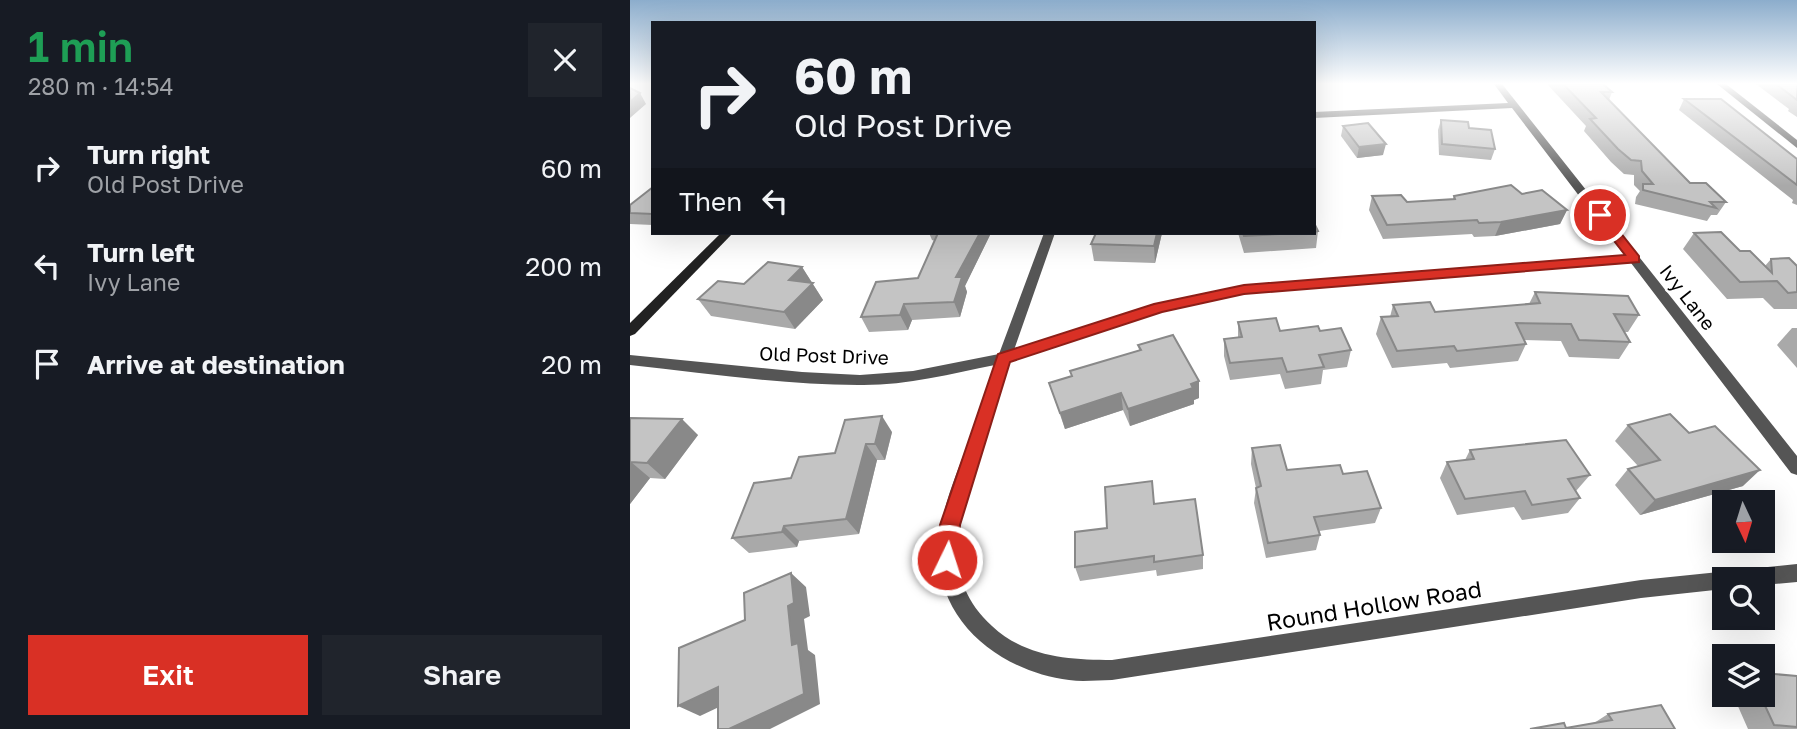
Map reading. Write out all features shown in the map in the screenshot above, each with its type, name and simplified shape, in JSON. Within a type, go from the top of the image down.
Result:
[{"type":"main road","points":[[630,331],[725,235]]},
{"type":"street","name":"Ivy Lane","points":[[1524,118],[1797,468]]},
{"type":"street","points":[[1763,118],[1797,145]]},
{"type":"street","points":[[1004,358],[1048,235]]},
{"type":"street","name":"Old Post Drive","points":[[630,360],[860,380],[935,373],[1004,358],[1159,308],[1232,291],[1634,259]]},
{"type":"street","name":"Round Hollow Road","points":[[1004,358],[950,525],[947,560],[956,597],[971,622],[999,647],[1035,663],[1067,670],[1112,670],[1641,589],[1797,573]]},
{"type":"building","points":[[1626,118],[1690,183],[1706,183],[1726,202],[1710,202],[1716,208],[1643,190],[1643,184],[1653,184],[1642,171],[1641,161],[1631,160],[1590,119]]},
{"type":"building","points":[[1709,118],[1745,118],[1797,159],[1797,185]]},
{"type":"building","points":[[1441,120],[1468,122],[1469,128],[1491,130],[1495,149],[1442,144]]},
{"type":"building","points":[[1368,123],[1386,144],[1359,147],[1343,126]]},
{"type":"building","points":[[1511,185],[1522,194],[1542,190],[1567,210],[1501,222],[1479,223],[1477,220],[1387,225],[1372,196],[1401,195],[1407,202],[1455,199],[1454,196]]},
{"type":"building","points":[[651,189],[651,214],[630,213],[630,205]]},
{"type":"building","points":[[1721,232],[1740,251],[1750,251],[1772,273],[1771,259],[1789,258],[1797,266],[1797,292],[1788,293],[1777,281],[1740,282],[1694,233]]},
{"type":"building","points":[[937,235],[979,235],[956,277],[962,277],[954,302],[904,304],[900,315],[861,317],[876,282],[918,278]]},
{"type":"building","points":[[1095,235],[1157,235],[1154,246],[1091,244]]},
{"type":"building","points":[[768,262],[802,267],[789,280],[813,283],[784,312],[698,299],[718,281],[744,284]]},
{"type":"building","points":[[1535,292],[1628,296],[1639,315],[1614,314],[1630,342],[1579,340],[1571,324],[1516,323],[1526,344],[1457,351],[1454,346],[1397,351],[1381,317],[1398,316],[1393,305],[1430,302],[1435,312],[1540,303]]},
{"type":"building","points":[[1276,318],[1280,331],[1318,326],[1320,331],[1341,328],[1351,350],[1319,355],[1324,367],[1287,372],[1282,358],[1230,363],[1224,339],[1242,337],[1238,322]]},
{"type":"building","points":[[1173,335],[1199,381],[1191,384],[1193,388],[1128,409],[1121,393],[1060,413],[1049,383],[1072,376],[1070,371],[1141,350],[1138,345]]},
{"type":"building","points":[[1670,414],[1689,433],[1715,426],[1760,470],[1655,500],[1628,469],[1660,460],[1628,425]]},
{"type":"building","points":[[882,416],[875,444],[866,444],[846,519],[784,526],[782,532],[732,538],[754,483],[791,478],[799,457],[835,453],[845,420]]},
{"type":"building","points":[[630,418],[682,419],[647,463],[630,463]]},
{"type":"building","points":[[1566,440],[1590,475],[1568,479],[1580,498],[1532,505],[1525,491],[1465,499],[1447,462],[1474,459],[1470,450]]},
{"type":"building","points":[[1280,445],[1287,470],[1340,465],[1343,474],[1367,471],[1381,508],[1314,517],[1320,535],[1268,543],[1256,488],[1261,486],[1252,448]]},
{"type":"building","points":[[1152,481],[1154,504],[1195,499],[1203,555],[1154,562],[1154,556],[1075,567],[1075,532],[1107,528],[1105,487]]},
{"type":"building","points":[[791,573],[794,603],[788,606],[792,645],[798,643],[804,694],[729,729],[718,729],[718,687],[678,706],[679,648],[745,620],[744,593]]},
{"type":"building","points":[[1775,674],[1797,676],[1797,727],[1774,725],[1766,707],[1775,707]]},
{"type":"building","points":[[1661,705],[1675,729],[1530,729],[1564,723],[1566,728],[1612,720],[1608,714]]},
{"type":"route","points":[[947,560],[950,525],[1004,358],[1159,308],[1207,295],[1244,289],[1634,259],[1600,215]]}]
